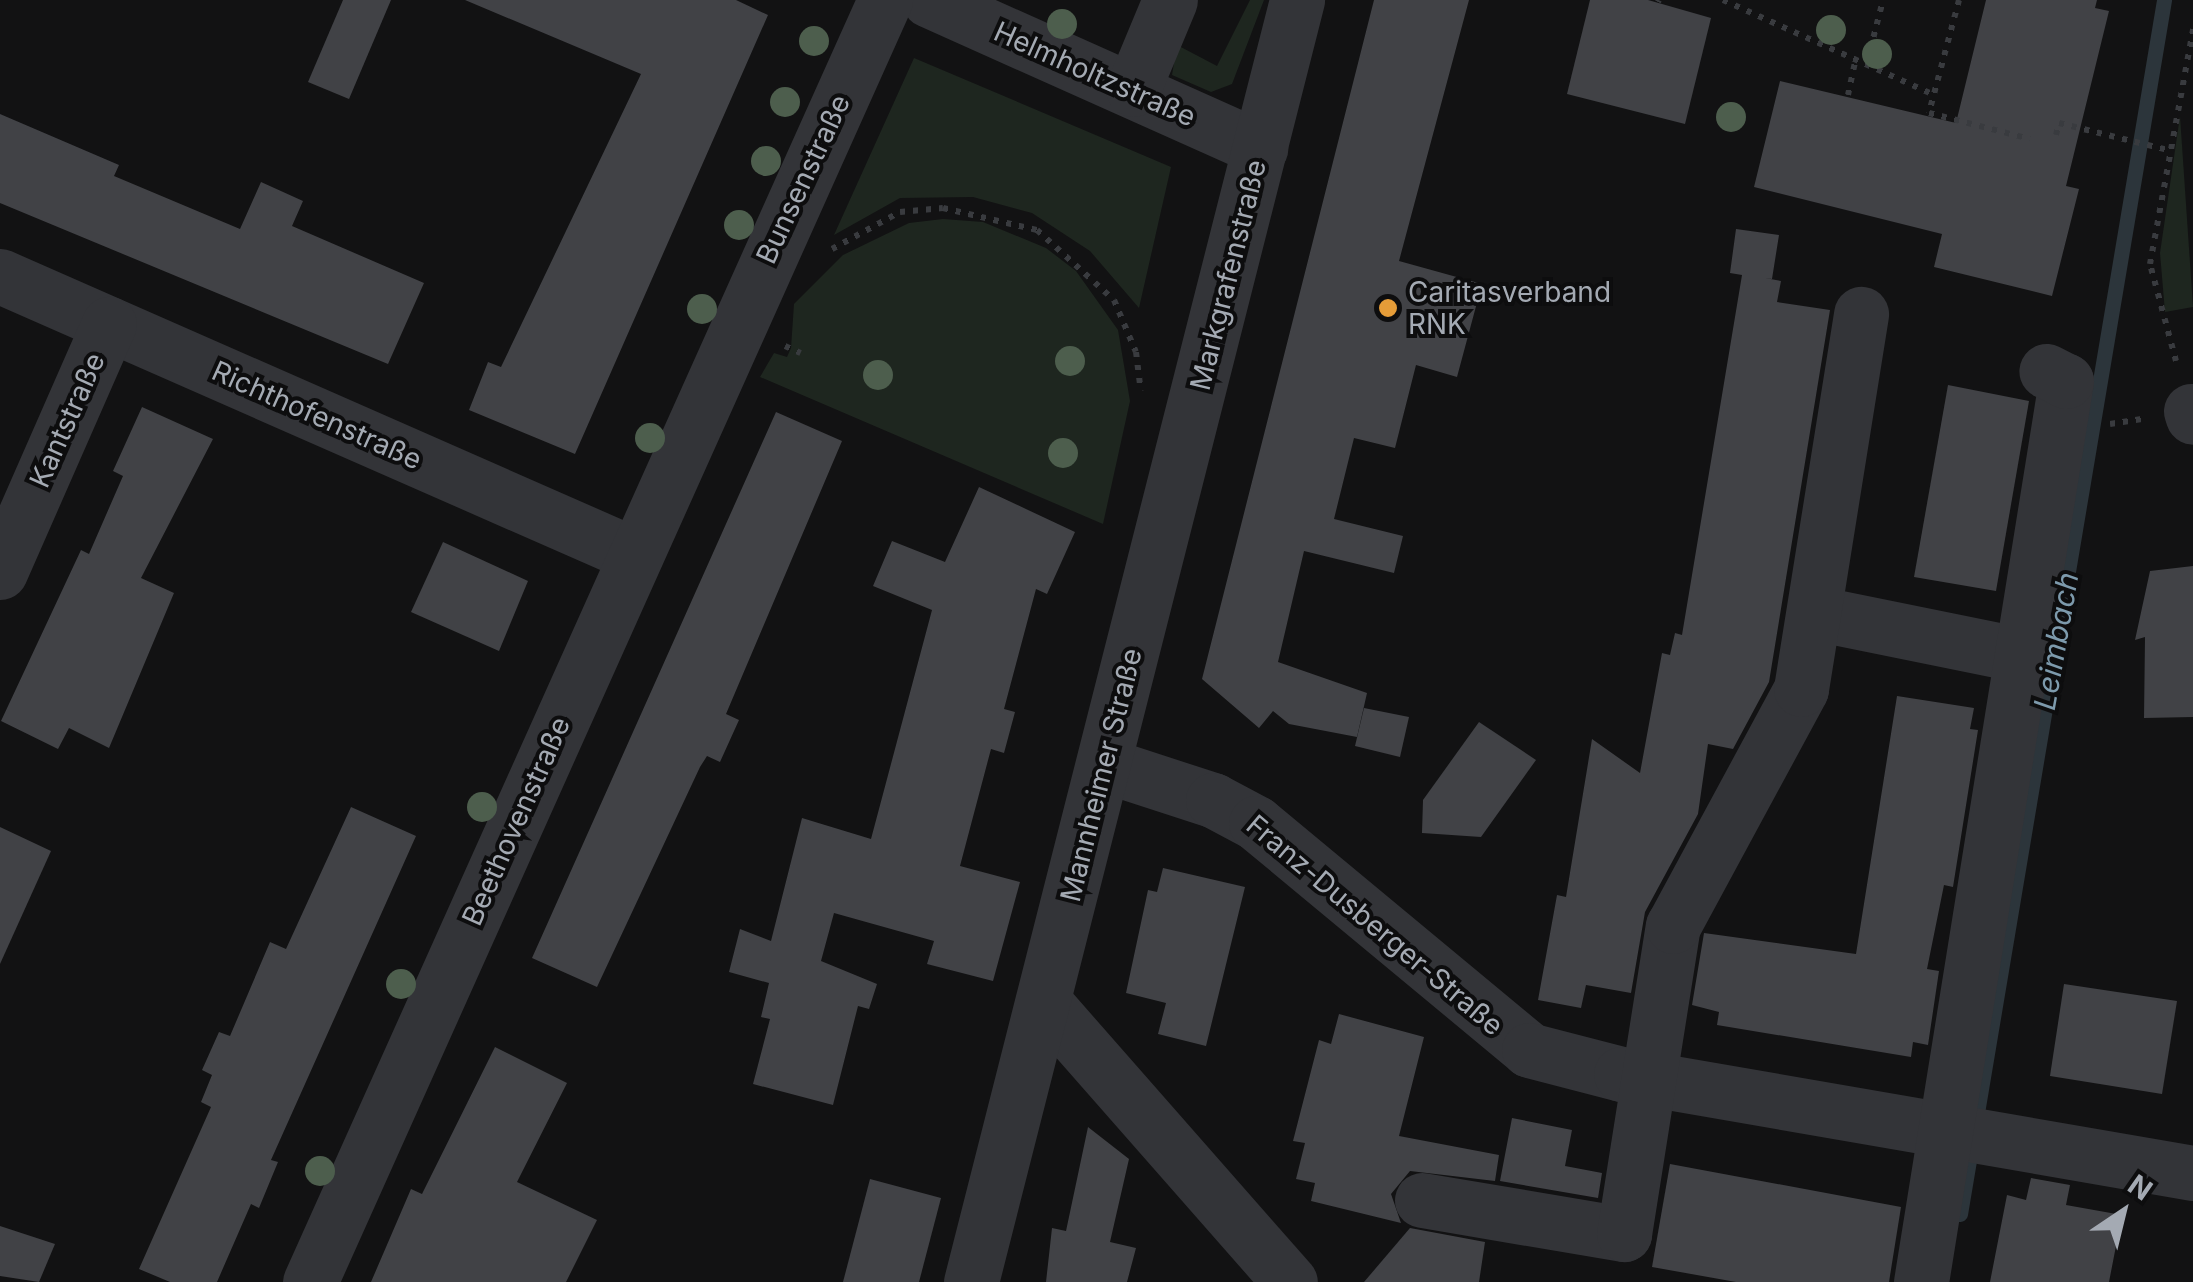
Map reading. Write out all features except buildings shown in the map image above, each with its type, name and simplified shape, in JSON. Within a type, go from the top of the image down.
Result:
[{"type":"street","name":"Bunsenstraße","points":[[721,359],[885,0]]},
{"type":"street","name":"Helmholtzstraße","points":[[930,0],[1260,148]]},
{"type":"street","points":[[1132,89],[1170,0]]},
{"type":"street","name":"Markgrafenstraße","points":[[1159,550],[1297,0]]},
{"type":"street","name":"Richthofenstraße","points":[[0,276],[634,555]]},
{"type":"street","points":[[1422,1200],[1624,1234],[1673,926],[1801,689],[1861,314]]},
{"type":"street","name":"Kantstraße","points":[[0,572],[109,324]]},
{"type":"street","name":"Beethovenstraße","points":[[310,1282],[721,359]]},
{"type":"street","points":[[1921,1282],[2066,381],[2046,370]]},
{"type":"street","name":"Mannheimer Straße","points":[[972,1282],[1159,550]]},
{"type":"street","points":[[1815,614],[2022,656]]},
{"type":"street","name":"Franz-Dusberger-Straße","points":[[1105,765],[1213,800],[1256,823],[1529,1050],[1646,1077],[2193,1173]]},
{"type":"street","points":[[1043,1001],[1290,1282]]},
{"type":"path","points":[[1723,0],[1934,95]]},
{"type":"path","points":[[1867,62],[1882,0]]},
{"type":"path","points":[[1959,0],[1929,114],[2030,139]]},
{"type":"path","points":[[2192,414],[2150,264],[2193,30]]},
{"type":"path","points":[[1848,95],[1856,57]]},
{"type":"path","points":[[2056,134],[2059,123],[2172,151]]},
{"type":"path","points":[[816,262],[900,212],[988,214],[1037,230],[1114,300],[1136,352],[1143,407]]},
{"type":"path","points":[[779,342],[802,354]]},
{"type":"shaded area","points":[[1250,0],[1264,0],[1232,84],[1211,92],[1172,75],[1177,45],[1217,66]]},
{"type":"shaded area","points":[[914,58],[1171,167],[1139,308],[1090,251],[1032,213],[973,197],[900,198],[834,235]]},
{"type":"shaded area","points":[[2180,116],[2193,307],[2165,312],[2160,253]]},
{"type":"shaded area","points":[[943,219],[983,222],[1046,248],[1076,271],[1118,330],[1130,401],[1103,524],[760,377],[774,353],[787,357],[794,304],[843,255],[909,223]]},
{"type":"waterway","name":"Leimbach","points":[[1960,1214],[2164,0]]},
{"type":"place","name":"Caritasverband RNK","points":[[1388,308]]}]
